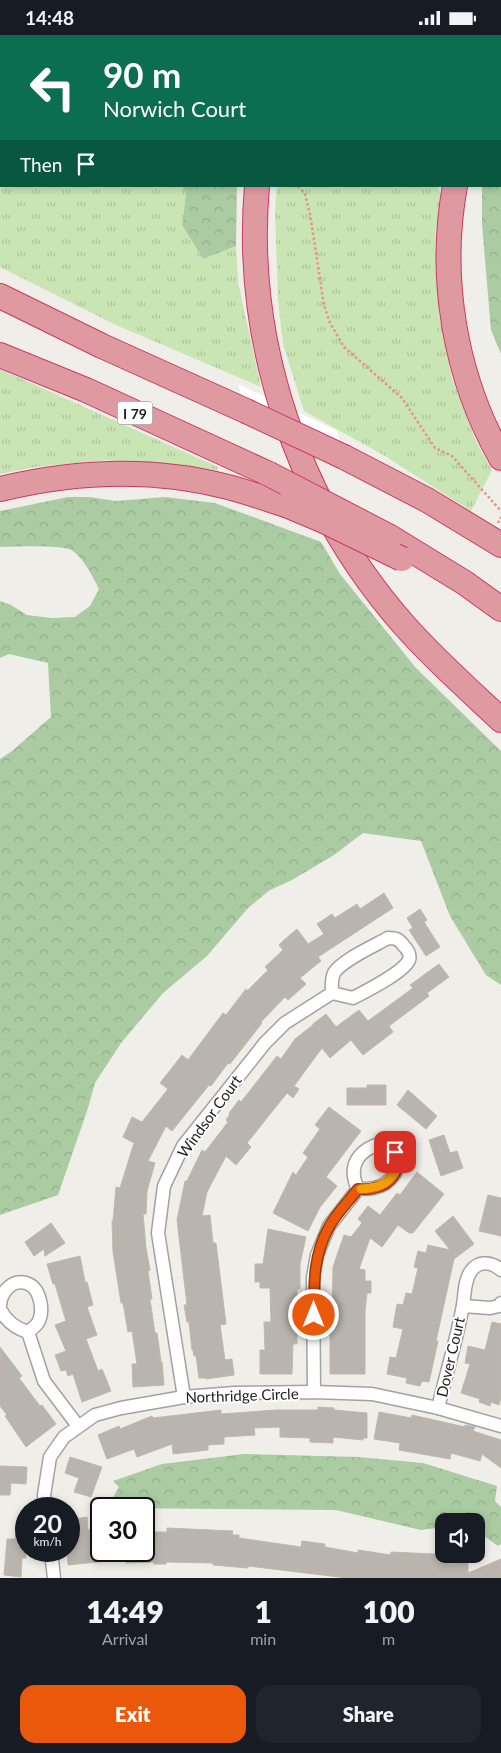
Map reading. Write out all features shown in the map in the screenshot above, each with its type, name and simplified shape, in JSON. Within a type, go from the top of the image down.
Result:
[{"type":"highway","points":[[257,187],[256,256],[266,347],[288,428],[311,482],[338,533],[384,601],[429,651],[501,720]]},
{"type":"highway","points":[[455,187],[449,246],[451,302],[455,328],[467,380],[476,405],[501,458]]},
{"type":"highway","points":[[0,296],[102,346],[344,457],[427,500],[501,545]]},
{"type":"highway","name":"I 79","points":[[0,355],[86,390],[269,474],[390,537],[465,583],[501,609]]},
{"type":"highway","points":[[0,489],[45,479],[124,473],[175,477],[227,487],[286,505],[324,521],[402,559],[501,617]]},
{"type":"street","points":[[388,938],[400,940],[408,950],[409,960],[376,986],[353,997],[332,993],[331,984],[334,974],[344,964],[388,938]]},
{"type":"street","name":"Windsor Court","points":[[184,1397],[158,1233],[164,1186],[183,1146],[265,1043],[284,1023],[332,993]]},
{"type":"street","points":[[314,1392],[313,1277],[317,1255],[330,1226],[358,1189]]},
{"type":"street","name":"Dover Court","points":[[438,1408],[463,1306],[466,1281],[475,1267],[481,1263],[489,1263],[501,1270]]},
{"type":"street","points":[[17,1283],[27,1283],[35,1290],[40,1300],[42,1312],[38,1322],[28,1332],[21,1330],[5,1319],[0,1307],[0,1299],[6,1288],[17,1283]]},
{"type":"street","name":"Dover Court","points":[[463,1306],[490,1308],[499,1306],[501,1303]]},
{"type":"street","points":[[28,1332],[44,1381],[78,1426]]},
{"type":"street","name":"Northridge Circle","points":[[44,1497],[50,1457],[64,1437],[78,1426],[95,1415],[121,1408],[184,1397],[234,1393],[314,1392],[372,1394],[438,1408],[501,1425]]},
{"type":"street","points":[[52,1562],[54,1578]]},
{"type":"path","points":[[299,187],[305,194],[310,214],[324,305],[330,323],[344,347],[402,398],[435,448],[452,456],[501,511]]},
{"type":"green space","points":[[0,187],[183,187],[186,193],[182,225],[203,259],[236,246],[238,282],[261,387],[114,324],[0,267]]},
{"type":"green space","points":[[182,187],[237,187],[236,246],[203,259],[182,225],[186,194]]},
{"type":"green space","points":[[277,187],[438,187],[441,194],[435,238],[439,314],[452,378],[475,439],[492,470],[471,511],[385,456],[304,411],[283,344],[278,301],[275,209]]},
{"type":"green space","points":[[482,187],[501,187],[501,354],[491,330],[482,224]]},
{"type":"green space","points":[[0,369],[218,467],[216,477],[108,460],[35,467],[0,474]]},
{"type":"green space","points":[[68,497],[89,497],[116,501],[165,497],[215,503],[321,542],[340,574],[416,668],[501,751],[501,985],[486,975],[450,916],[421,841],[363,833],[334,855],[292,880],[270,890],[248,908],[207,956],[163,993],[121,1043],[95,1083],[58,1195],[0,1215],[0,759],[51,717],[48,663],[9,654],[0,658],[0,601],[11,605],[27,615],[51,618],[75,617],[90,606],[99,589],[84,563],[73,551],[59,547],[0,547],[0,511]]},
{"type":"green space","points":[[244,1454],[358,1457],[423,1463],[497,1486],[495,1501],[501,1507],[501,1544],[498,1546],[485,1537],[485,1513],[435,1513],[435,1528],[421,1530],[336,1510],[155,1508],[155,1497],[113,1497],[119,1487],[113,1481],[162,1464]]},
{"type":"pier","points":[[238,384],[337,431],[350,473],[251,425]]},
{"type":"building","points":[[384,893],[393,908],[318,957],[321,961],[300,978],[306,984],[288,1000],[285,997],[261,1022],[230,1064],[228,1063],[172,1131],[166,1126],[148,1161],[155,1163],[147,1191],[146,1214],[143,1214],[150,1270],[148,1271],[152,1299],[150,1299],[162,1362],[164,1385],[133,1387],[132,1364],[137,1364],[132,1331],[128,1332],[123,1303],[121,1303],[113,1252],[112,1221],[116,1187],[120,1188],[134,1143],[123,1137],[132,1117],[142,1122],[168,1089],[160,1083],[182,1055],[188,1060],[223,1013],[226,1015],[246,989],[247,991],[268,970],[265,967],[283,950],[279,945],[284,940],[297,929],[308,944],[324,934],[317,924],[332,914],[335,918],[357,904],[360,909]]},
{"type":"building","points":[[420,909],[427,920],[424,922],[440,947],[426,956],[409,930],[413,928],[407,918]]},
{"type":"building","points":[[439,964],[449,977],[427,993],[429,996],[389,1026],[393,1032],[363,1055],[351,1040],[330,1058],[322,1048],[294,1086],[299,1089],[293,1098],[287,1093],[247,1143],[251,1147],[236,1165],[226,1156],[207,1192],[202,1216],[210,1215],[213,1243],[216,1243],[226,1324],[220,1325],[225,1360],[232,1359],[234,1375],[206,1379],[199,1378],[184,1305],[187,1305],[177,1220],[185,1181],[187,1181],[202,1150],[205,1152],[228,1122],[226,1120],[229,1113],[239,1100],[241,1102],[277,1056],[281,1059],[295,1039],[313,1024],[326,1014],[336,1027],[359,1010],[368,1021],[413,988],[410,985]]},
{"type":"building","points":[[367,1085],[386,1085],[386,1105],[347,1105],[347,1088],[367,1088]]},
{"type":"building","points":[[408,1090],[437,1116],[426,1129],[397,1105]]},
{"type":"building","points":[[329,1107],[361,1131],[326,1177],[337,1186],[320,1207],[308,1231],[273,1213],[293,1172],[296,1175],[308,1157],[303,1153],[320,1129],[315,1125]]},
{"type":"building","points":[[444,1135],[450,1153],[457,1151],[463,1168],[441,1176],[429,1140]]},
{"type":"building","points":[[417,1172],[444,1194],[413,1233],[409,1233],[398,1225],[382,1247],[370,1238],[359,1269],[365,1270],[365,1281],[371,1281],[371,1293],[367,1293],[365,1311],[365,1374],[330,1374],[333,1267],[344,1235],[351,1237],[362,1223],[358,1219],[368,1206],[380,1215],[397,1193],[400,1195]]},
{"type":"building","points":[[488,1195],[501,1198],[501,1236],[479,1231]]},
{"type":"building","points":[[453,1216],[474,1244],[454,1259],[429,1382],[422,1381],[420,1386],[406,1383],[407,1378],[387,1374],[390,1357],[396,1358],[403,1329],[393,1327],[397,1304],[403,1305],[406,1293],[412,1294],[418,1268],[414,1267],[418,1251],[426,1253],[428,1245],[450,1250],[435,1231]]},
{"type":"building","points":[[51,1223],[65,1243],[45,1256],[44,1249],[34,1256],[25,1242]]},
{"type":"building","points":[[268,1229],[306,1237],[300,1264],[300,1289],[297,1289],[297,1344],[293,1344],[292,1374],[260,1374],[260,1350],[265,1350],[264,1322],[271,1322],[270,1288],[260,1288],[260,1282],[255,1282],[255,1264],[263,1264]]},
{"type":"building","points":[[80,1256],[85,1282],[87,1282],[93,1305],[87,1307],[97,1335],[86,1339],[98,1371],[102,1369],[111,1391],[82,1402],[73,1374],[68,1376],[66,1370],[61,1371],[55,1355],[66,1351],[55,1325],[66,1321],[47,1264]]},
{"type":"building","points":[[492,1322],[501,1324],[501,1398],[499,1405],[491,1402],[490,1406],[479,1402],[480,1399],[461,1393],[470,1364],[465,1363],[468,1346],[485,1350]]},
{"type":"building","points":[[0,1347],[22,1376],[19,1378],[56,1424],[26,1447],[0,1406]]},
{"type":"building","points":[[318,1407],[367,1413],[367,1438],[363,1438],[363,1440],[333,1437],[333,1443],[310,1442],[310,1438],[280,1437],[280,1427],[254,1428],[255,1435],[224,1437],[224,1444],[208,1445],[208,1450],[173,1454],[172,1444],[137,1457],[134,1449],[107,1459],[98,1435],[119,1426],[120,1429],[152,1416],[153,1418],[221,1410],[221,1414],[276,1410],[318,1410]]},
{"type":"building","points":[[379,1412],[411,1418],[412,1415],[465,1427],[465,1425],[475,1427],[473,1431],[501,1440],[501,1468],[482,1454],[480,1461],[451,1453],[450,1459],[399,1450],[400,1443],[374,1439]]},
{"type":"building","points":[[70,1457],[102,1467],[91,1497],[74,1492],[79,1478],[65,1473]]},
{"type":"building","points":[[0,1466],[27,1467],[26,1484],[11,1483],[10,1495],[0,1495]]},
{"type":"building","points":[[87,1517],[88,1530],[90,1530],[90,1562],[97,1562],[68,1565],[68,1562],[80,1562],[80,1518]]},
{"type":"building","points":[[167,1528],[233,1531],[232,1535],[239,1535],[239,1538],[301,1547],[302,1541],[325,1544],[325,1547],[358,1553],[358,1550],[391,1555],[391,1552],[435,1554],[435,1563],[468,1563],[468,1573],[501,1559],[501,1578],[347,1578],[248,1566],[248,1568],[213,1565],[213,1563],[166,1562],[166,1564],[154,1564],[155,1532],[167,1532]]},
{"type":"building","points":[[7,1539],[15,1539],[15,1562],[22,1562],[21,1577],[4,1575]]},
{"type":"slow traffic","points":[[361,1189],[383,1185],[395,1172]]},
{"type":"route","points":[[314,1315],[313,1277],[317,1255],[330,1226],[358,1189],[374,1188],[383,1185],[392,1177],[399,1161],[395,1152]]}]
